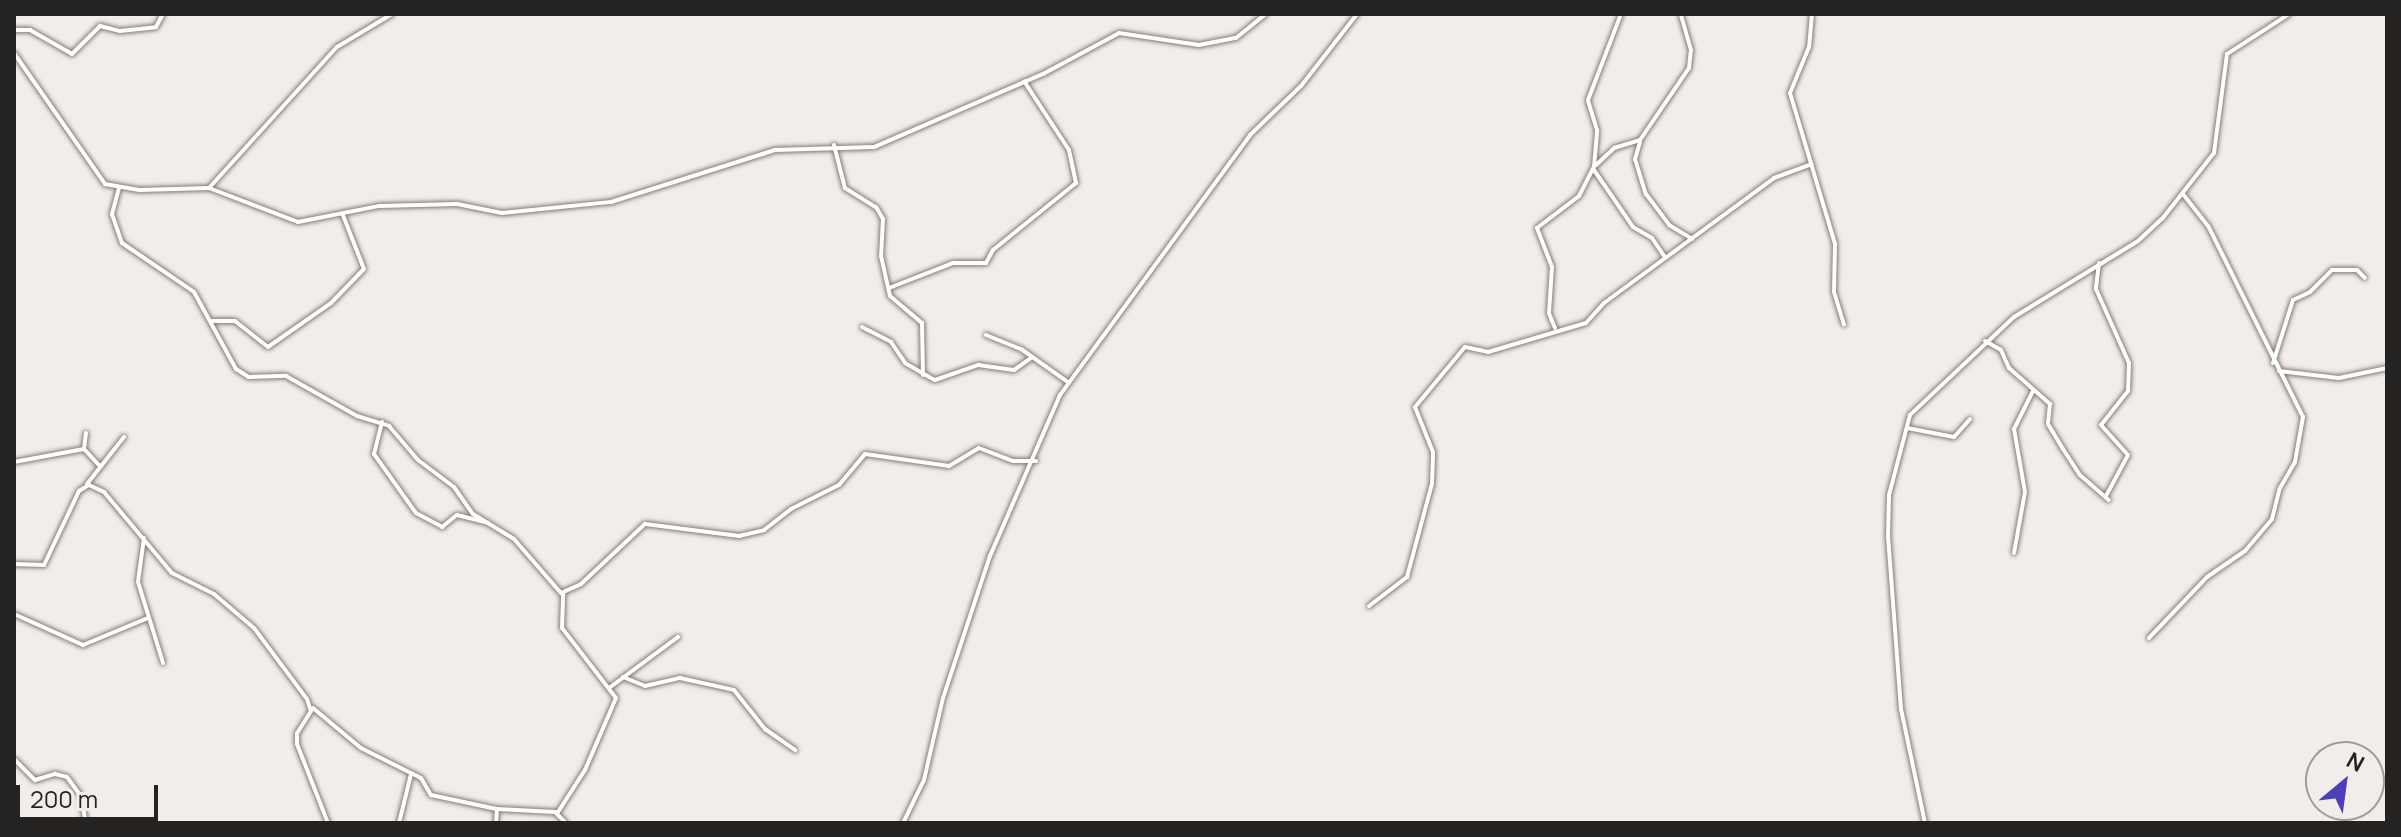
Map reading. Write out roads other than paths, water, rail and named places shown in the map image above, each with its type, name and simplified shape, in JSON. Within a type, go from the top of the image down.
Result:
[{"type":"street","points":[[14,30],[30,30],[72,54],[100,26],[120,31],[156,27],[163,14]]},
{"type":"street","points":[[209,188],[337,47],[392,14]]},
{"type":"street","points":[[14,53],[91,168],[119,188],[209,188],[288,222],[391,205],[457,204],[502,213],[611,202],[775,150],[879,145],[1024,81],[1119,33],[1184,46],[1228,41],[1266,14]]},
{"type":"street","points":[[903,823],[924,780],[943,698],[990,556],[1011,503],[1036,461],[1045,426],[1068,382],[1250,135],[1301,86],[1357,14]]},
{"type":"street","points":[[1621,14],[1588,100],[1597,130],[1594,167],[1633,227],[1652,238],[1665,257]]},
{"type":"street","points":[[1681,14],[1691,64],[1640,140],[1635,157],[1646,194],[1669,225],[1692,239]]},
{"type":"street","points":[[1812,14],[1810,44],[1789,89],[1835,244],[1835,296],[1844,325]]},
{"type":"street","points":[[1925,823],[1901,709],[1888,536],[1889,495],[1914,409],[1985,341],[2034,302],[2138,241],[2183,194],[2214,153],[2227,54],[2289,14]]},
{"type":"street","points":[[889,288],[953,263],[983,264],[993,250],[1076,183],[1069,150],[1024,81]]},
{"type":"street","points":[[1555,329],[1549,313],[1552,267],[1537,228],[1579,196],[1594,167],[1614,148],[1640,140]]},
{"type":"street","points":[[834,145],[845,188],[876,207],[883,219],[881,256],[894,304],[913,310],[922,323],[923,375]]},
{"type":"street","points":[[1369,606],[1407,577],[1432,484],[1433,452],[1415,406],[1466,346],[1488,352],[1555,329],[1586,323],[1604,303],[1774,178],[1812,164]]},
{"type":"street","points":[[119,188],[112,214],[122,243],[182,281],[211,321],[232,364],[244,375],[286,376],[357,416],[382,422],[398,433],[418,460],[454,487],[473,514],[514,539],[563,593],[562,628],[609,688],[614,705],[579,782],[558,813]]},
{"type":"street","points":[[2149,638],[2207,577],[2245,551],[2273,517],[2280,488],[2295,462],[2303,417],[2273,363],[2208,226],[2183,194]]},
{"type":"street","points":[[211,321],[235,321],[268,347],[331,303],[364,269],[343,215]]},
{"type":"street","points":[[1985,341],[2001,350],[2009,368],[2050,405],[2048,424],[2080,475],[2107,498],[2128,455],[2101,425],[2128,391],[2129,363],[2096,289],[2099,263]]},
{"type":"street","points":[[2273,363],[2293,300],[2310,292],[2332,270],[2357,270],[2365,278]]},
{"type":"street","points":[[862,327],[891,342],[905,363],[923,375],[939,380],[984,364],[1014,370],[1031,358]]},
{"type":"street","points":[[986,335],[1031,358],[1068,382]]},
{"type":"street","points":[[2277,371],[2339,378],[2387,368]]},
{"type":"street","points":[[2014,553],[2025,492],[2014,429],[2033,391]]},
{"type":"street","points":[[1907,428],[1954,437],[1970,419]]},
{"type":"street","points":[[382,422],[374,454],[416,513],[442,527],[456,515],[490,522]]},
{"type":"street","points":[[84,449],[86,433]]},
{"type":"street","points":[[14,564],[46,564],[79,491],[124,437]]},
{"type":"street","points":[[563,593],[581,584],[644,525],[750,535],[839,485],[865,454],[949,466],[979,448],[1013,461],[1036,461]]},
{"type":"street","points":[[14,462],[50,460],[84,449]]},
{"type":"street","points":[[84,449],[100,466]]},
{"type":"street","points":[[87,484],[104,492],[176,577],[214,594],[254,628],[311,706],[361,748],[411,774],[443,801],[558,813],[566,823]]},
{"type":"street","points":[[144,538],[137,566],[148,618],[163,663]]},
{"type":"street","points":[[14,614],[83,645],[148,618]]},
{"type":"street","points":[[609,688],[678,637]]},
{"type":"street","points":[[623,677],[645,686],[680,678],[734,690],[765,729],[795,750]]},
{"type":"street","points":[[311,706],[297,744],[328,823]]},
{"type":"street","points":[[14,759],[34,779],[67,777],[81,796],[86,823]]},
{"type":"street","points":[[399,823],[411,774]]},
{"type":"street","points":[[496,823],[497,809]]}]
